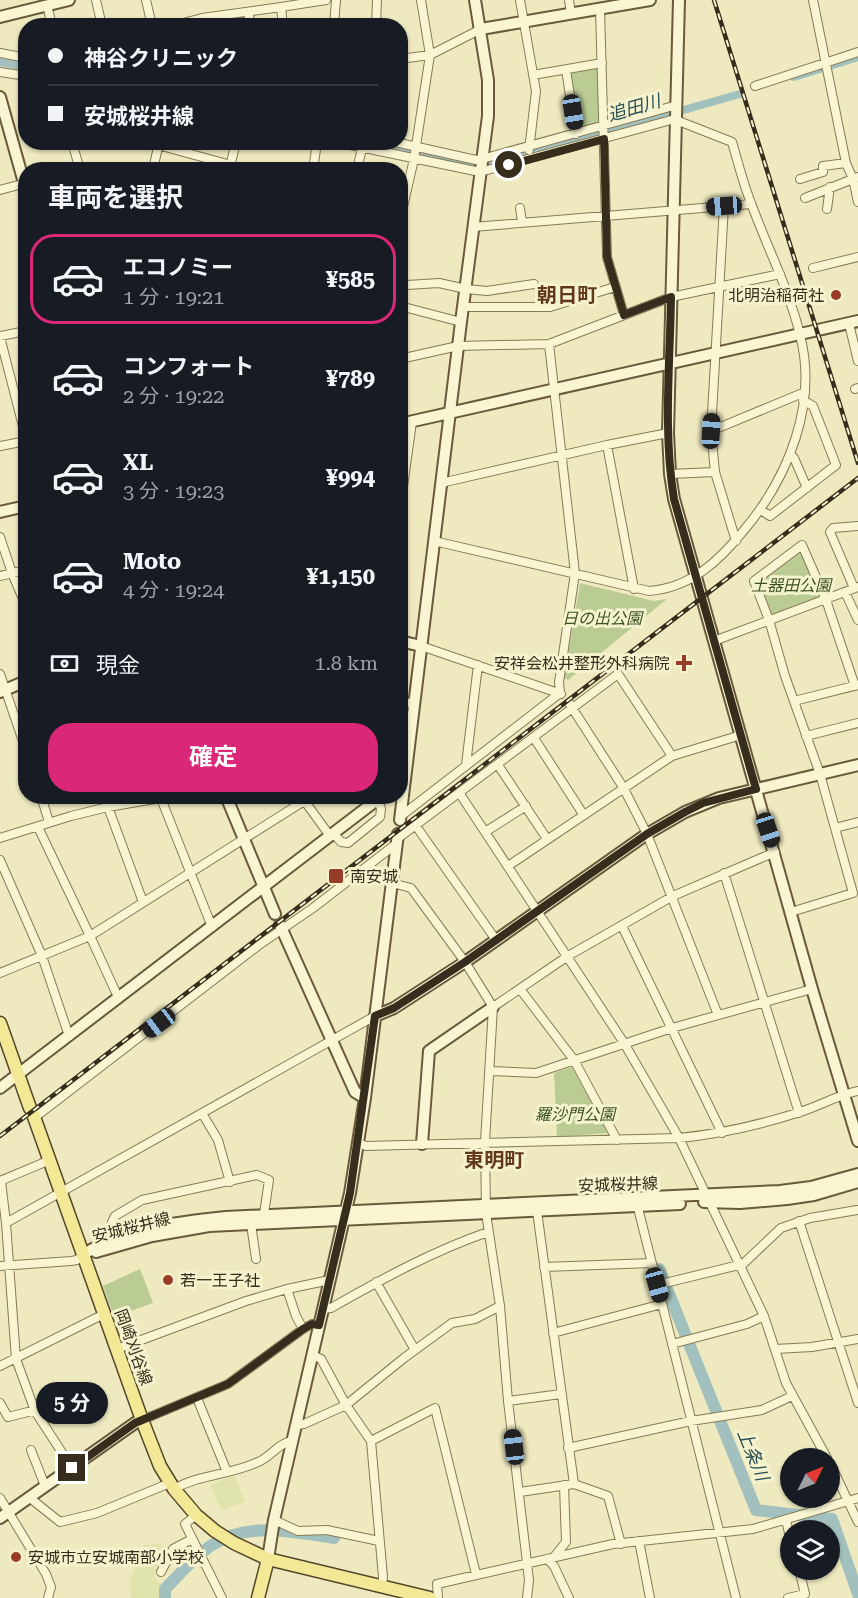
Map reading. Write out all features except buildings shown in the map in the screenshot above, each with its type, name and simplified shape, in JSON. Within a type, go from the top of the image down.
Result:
[{"type":"main road","name":"岡崎刈谷線","points":[[0,1023],[142,1420],[160,1466],[172,1486],[196,1515],[215,1531],[268,1559],[382,1586],[396,1594],[430,1598]]},
{"type":"main road","points":[[258,1598],[268,1559]]},
{"type":"street","points":[[0,17],[69,0]]},
{"type":"street","points":[[96,0],[100,18]]},
{"type":"street","points":[[146,0],[150,18]]},
{"type":"street","points":[[209,18],[326,0]]},
{"type":"street","points":[[335,18],[336,0]]},
{"type":"street","points":[[376,18],[377,0]]},
{"type":"street","points":[[408,185],[430,55],[421,0]]},
{"type":"street","points":[[408,744],[488,116],[488,80],[475,0]]},
{"type":"street","points":[[520,0],[536,91],[529,147],[531,159]]},
{"type":"street","points":[[569,0],[571,13]]},
{"type":"street","points":[[408,58],[430,55],[481,29],[650,0]]},
{"type":"street","points":[[679,0],[668,433],[670,474],[674,499],[696,578],[812,989],[858,1141]]},
{"type":"street","points":[[813,0],[846,163],[855,178],[858,202]]},
{"type":"street","points":[[47,6],[50,18]]},
{"type":"street","points":[[281,7],[283,18]]},
{"type":"street","points":[[600,9],[607,257],[624,315]]},
{"type":"street","points":[[248,12],[249,18]]},
{"type":"street","points":[[755,86],[827,66],[858,51]]},
{"type":"street","points":[[0,53],[18,56]]},
{"type":"street","points":[[533,75],[602,63]]},
{"type":"street","points":[[566,70],[576,134]]},
{"type":"street","points":[[0,72],[18,75]]},
{"type":"street","points":[[0,97],[18,162]]},
{"type":"street","points":[[408,145],[476,160],[483,159],[677,105]]},
{"type":"street","points":[[380,150],[480,172],[671,120],[732,142],[751,204],[780,274],[800,334],[804,357],[804,396],[798,429],[790,454],[761,510],[736,541],[696,578],[664,590],[649,591],[434,541]]},
{"type":"street","points":[[178,150],[215,162]]},
{"type":"street","points":[[800,178],[823,172],[823,166],[846,163]]},
{"type":"street","points":[[805,198],[855,178]]},
{"type":"street","points":[[0,190],[18,186]]},
{"type":"street","points":[[827,209],[830,187]]},
{"type":"street","points":[[473,226],[751,204]]},
{"type":"street","points":[[724,206],[711,431],[715,472],[736,541]]},
{"type":"street","points":[[520,208],[522,222]]},
{"type":"street","points":[[813,268],[858,257]]},
{"type":"street","points":[[408,356],[458,346],[549,344],[671,297],[780,274]]},
{"type":"street","points":[[408,285],[439,283],[487,291],[534,284]]},
{"type":"street","points":[[463,307],[550,307],[615,287]]},
{"type":"street","points":[[408,308],[461,322]]},
{"type":"street","points":[[408,423],[854,323],[858,361]]},
{"type":"street","points":[[18,333],[0,337],[18,408]]},
{"type":"street","points":[[549,344],[575,573],[559,682],[561,694]]},
{"type":"street","points":[[711,431],[804,396]]},
{"type":"street","points":[[761,510],[770,516],[836,465],[813,406],[804,396]]},
{"type":"street","points":[[441,483],[668,433]]},
{"type":"street","points":[[0,446],[18,441]]},
{"type":"street","points":[[607,445],[634,588]]},
{"type":"street","points":[[790,454],[807,488]]},
{"type":"street","points":[[670,474],[715,472]]},
{"type":"street","points":[[0,512],[18,508]]},
{"type":"street","points":[[714,641],[856,587],[830,532],[833,528],[858,526]]},
{"type":"street","points":[[0,537],[18,587]]},
{"type":"street","points":[[791,912],[853,893],[820,774],[794,701],[769,620],[754,581],[802,545],[826,600],[856,685],[794,701]]},
{"type":"street","points":[[0,576],[18,572]]},
{"type":"street","points":[[845,592],[858,620]]},
{"type":"street","points":[[408,643],[561,694]]},
{"type":"street","points":[[466,765],[478,665]]},
{"type":"street","points":[[0,674],[3,691],[18,729]]},
{"type":"street","points":[[32,1113],[279,923],[314,908],[397,839],[534,738],[570,706],[618,674],[672,756]]},
{"type":"street","points":[[3,691],[18,684]]},
{"type":"street","points":[[401,818],[466,765],[561,694]]},
{"type":"street","points":[[408,703],[414,700]]},
{"type":"street","points":[[570,706],[623,787],[647,834],[718,1015]]},
{"type":"street","points":[[806,736],[858,723]]},
{"type":"street","points":[[508,866],[672,756],[741,735]]},
{"type":"street","points":[[534,738],[584,814]]},
{"type":"street","points":[[498,765],[548,839]]},
{"type":"street","points":[[6,1223],[375,1016],[394,1008],[465,962],[647,834],[685,812],[703,803],[858,765]]},
{"type":"street","points":[[460,794],[624,1043],[679,1138],[764,1316],[782,1375],[821,1448]]},
{"type":"street","points":[[43,804],[49,822]]},
{"type":"street","points":[[108,807],[112,804]]},
{"type":"street","points":[[0,838],[49,822],[125,804]]},
{"type":"street","points":[[163,804],[212,927]]},
{"type":"street","points":[[229,804],[331,1041],[355,1092],[365,1098]]},
{"type":"street","points":[[0,973],[90,936],[243,841],[295,804]]},
{"type":"street","points":[[306,804],[332,835],[340,842],[348,843],[380,817],[381,804]]},
{"type":"street","points":[[0,1088],[371,804]]},
{"type":"street","points":[[401,818],[402,804]]},
{"type":"street","points":[[485,832],[526,806]]},
{"type":"street","points":[[108,807],[143,902]]},
{"type":"street","points":[[835,828],[858,822]]},
{"type":"street","points":[[416,826],[496,940]]},
{"type":"street","points":[[38,827],[118,997]]},
{"type":"street","points":[[268,1559],[274,1520],[345,1215],[358,1143],[397,839]]},
{"type":"street","points":[[422,1143],[429,1051],[568,956],[673,896],[775,852]]},
{"type":"street","points":[[0,860],[42,956],[69,1036]]},
{"type":"street","points":[[724,873],[799,1113]]},
{"type":"street","points":[[392,883],[411,888],[465,962],[493,1007],[485,1142],[486,1209],[501,1306],[508,1401],[529,1580],[526,1598]]},
{"type":"street","points":[[622,926],[722,1132]]},
{"type":"street","points":[[520,989],[574,1060],[617,1140]]},
{"type":"street","points":[[491,1071],[536,1073],[672,1028],[812,989]]},
{"type":"street","points":[[358,1143],[366,1146],[679,1138],[722,1132],[799,1113],[844,1094],[858,1091]]},
{"type":"street","points":[[202,1113],[218,1140],[230,1182]]},
{"type":"street","points":[[50,1160],[0,1181],[6,1223],[4,1265],[16,1359],[34,1411],[72,1468]]},
{"type":"street","name":"安城桜井線","points":[[486,1209],[537,1211],[708,1198],[811,1187],[858,1174]]},
{"type":"street","points":[[120,1237],[112,1222],[115,1216],[142,1200],[257,1175],[269,1180],[264,1215]]},
{"type":"street","name":"安城桜井線","points":[[708,1198],[740,1203],[787,1199],[814,1195],[858,1182]]},
{"type":"street","points":[[637,1203],[736,1598]]},
{"type":"street","name":"安城桜井線","points":[[84,1254],[100,1244],[120,1237],[186,1221],[264,1215],[345,1215],[637,1203]]},
{"type":"street","points":[[657,1285],[743,1264],[781,1228],[800,1221],[857,1210]]},
{"type":"street","points":[[537,1211],[574,1484]]},
{"type":"street","name":"安城桜井線","points":[[84,1254],[209,1226],[345,1215]]},
{"type":"street","points":[[800,1221],[858,1403]]},
{"type":"street","points":[[251,1224],[256,1259]]},
{"type":"street","points":[[323,1309],[331,1308],[375,1282],[437,1251],[488,1232]]},
{"type":"street","points":[[4,1265],[71,1261],[77,1260],[84,1254]]},
{"type":"street","points":[[544,1267],[652,1263]]},
{"type":"street","points":[[117,1349],[246,1301],[330,1280]]},
{"type":"street","points":[[375,1282],[415,1350]]},
{"type":"street","points":[[287,1289],[303,1329]]},
{"type":"street","points":[[553,1333],[662,1304]]},
{"type":"street","points":[[297,1425],[346,1405],[452,1323],[476,1318],[501,1306]]},
{"type":"street","points":[[0,1366],[104,1314]]},
{"type":"street","points":[[672,1344],[747,1324],[764,1316]]},
{"type":"street","points":[[4,1516],[135,1423],[228,1384],[303,1329],[312,1324],[319,1325]]},
{"type":"street","points":[[775,1349],[812,1347],[858,1338]]},
{"type":"street","points":[[313,1354],[321,1359],[346,1405],[371,1441],[382,1586]]},
{"type":"street","points":[[508,1401],[561,1394]]},
{"type":"street","points":[[568,1448],[691,1421],[762,1410],[792,1396]]},
{"type":"street","points":[[197,1398],[227,1472]]},
{"type":"street","points":[[0,1403],[8,1417],[68,1402]]},
{"type":"street","points":[[371,1441],[435,1408],[476,1574]]},
{"type":"street","points":[[30,1498],[60,1522],[97,1513],[172,1486],[246,1468],[264,1460],[285,1442],[293,1441]]},
{"type":"street","points":[[31,1450],[45,1486]]},
{"type":"street","points":[[520,1492],[574,1484],[608,1496],[621,1544]]},
{"type":"street","points":[[840,1484],[858,1522]]},
{"type":"street","points":[[550,1558],[566,1542],[564,1485]]},
{"type":"street","points":[[0,1498],[4,1516],[45,1574],[51,1587],[48,1598]]},
{"type":"street","points":[[786,1520],[858,1498]]},
{"type":"street","points":[[196,1515],[185,1524],[222,1598]]},
{"type":"street","points":[[274,1520],[298,1531],[327,1530],[379,1541]]},
{"type":"street","points":[[438,1598],[437,1584],[476,1574],[621,1544],[753,1528],[780,1521]]},
{"type":"street","points":[[161,1572],[173,1549],[192,1539]]},
{"type":"street","points":[[639,1541],[650,1598]]},
{"type":"street","points":[[550,1558],[569,1598]]},
{"type":"street","points":[[788,1598],[805,1593],[802,1580]]},
{"type":"green space","points":[[598,67],[601,122],[579,129],[570,72]]},
{"type":"green space","name":"土器田公園","points":[[801,552],[821,594],[820,598],[773,615],[770,614],[758,582]]},
{"type":"green space","name":"日の出公園","points":[[580,583],[654,601],[667,599],[568,680],[564,678]]},
{"type":"green space","name":"羅沙門公園","points":[[572,1067],[608,1133],[557,1137],[554,1073]]},
{"type":"green space","points":[[140,1269],[153,1303],[114,1317],[103,1286]]},
{"type":"green space","points":[[234,1475],[245,1502],[221,1510],[210,1485]]},
{"type":"green space","points":[[160,1544],[171,1552],[153,1576],[161,1585],[161,1598],[131,1598],[130,1580],[143,1545]]},
{"type":"waterway","name":"追田川","points":[[794,77],[858,57]]},
{"type":"waterway","name":"追田川","points":[[0,62],[18,65]]},
{"type":"waterway","name":"追田川","points":[[397,150],[472,166],[496,163],[740,94]]},
{"type":"waterway","name":"上条川","points":[[659,1269],[756,1510],[832,1519],[858,1594]]},
{"type":"waterway","points":[[165,1598],[165,1589],[188,1565],[206,1549],[226,1538],[241,1533],[272,1530],[334,1538]]},
{"type":"railway","points":[[714,0],[858,463]]},
{"type":"railway","points":[[0,1136],[858,478]]},
{"type":"place","name":"北明治稲荷社","points":[[836,295]]},
{"type":"place","name":"安祥会松井整形外科病院","points":[[684,663]]},
{"type":"place","name":"南安城","points":[[336,876]]},
{"type":"place","name":"若一王子社","points":[[168,1280]]},
{"type":"place","name":"安城市立安城南部小学校","points":[[16,1557]]},
{"type":"district","name":"朝日町","points":[[567,295]]},
{"type":"district","name":"東明町","points":[[494,1160]]},
{"type":"route","points":[[72,1468],[135,1423],[228,1384],[303,1329],[312,1324],[319,1325],[350,1193],[375,1016],[394,1008],[465,962],[647,834],[703,803],[756,789],[674,499],[668,433],[671,297],[624,315],[607,257],[604,139],[509,165]]}]
